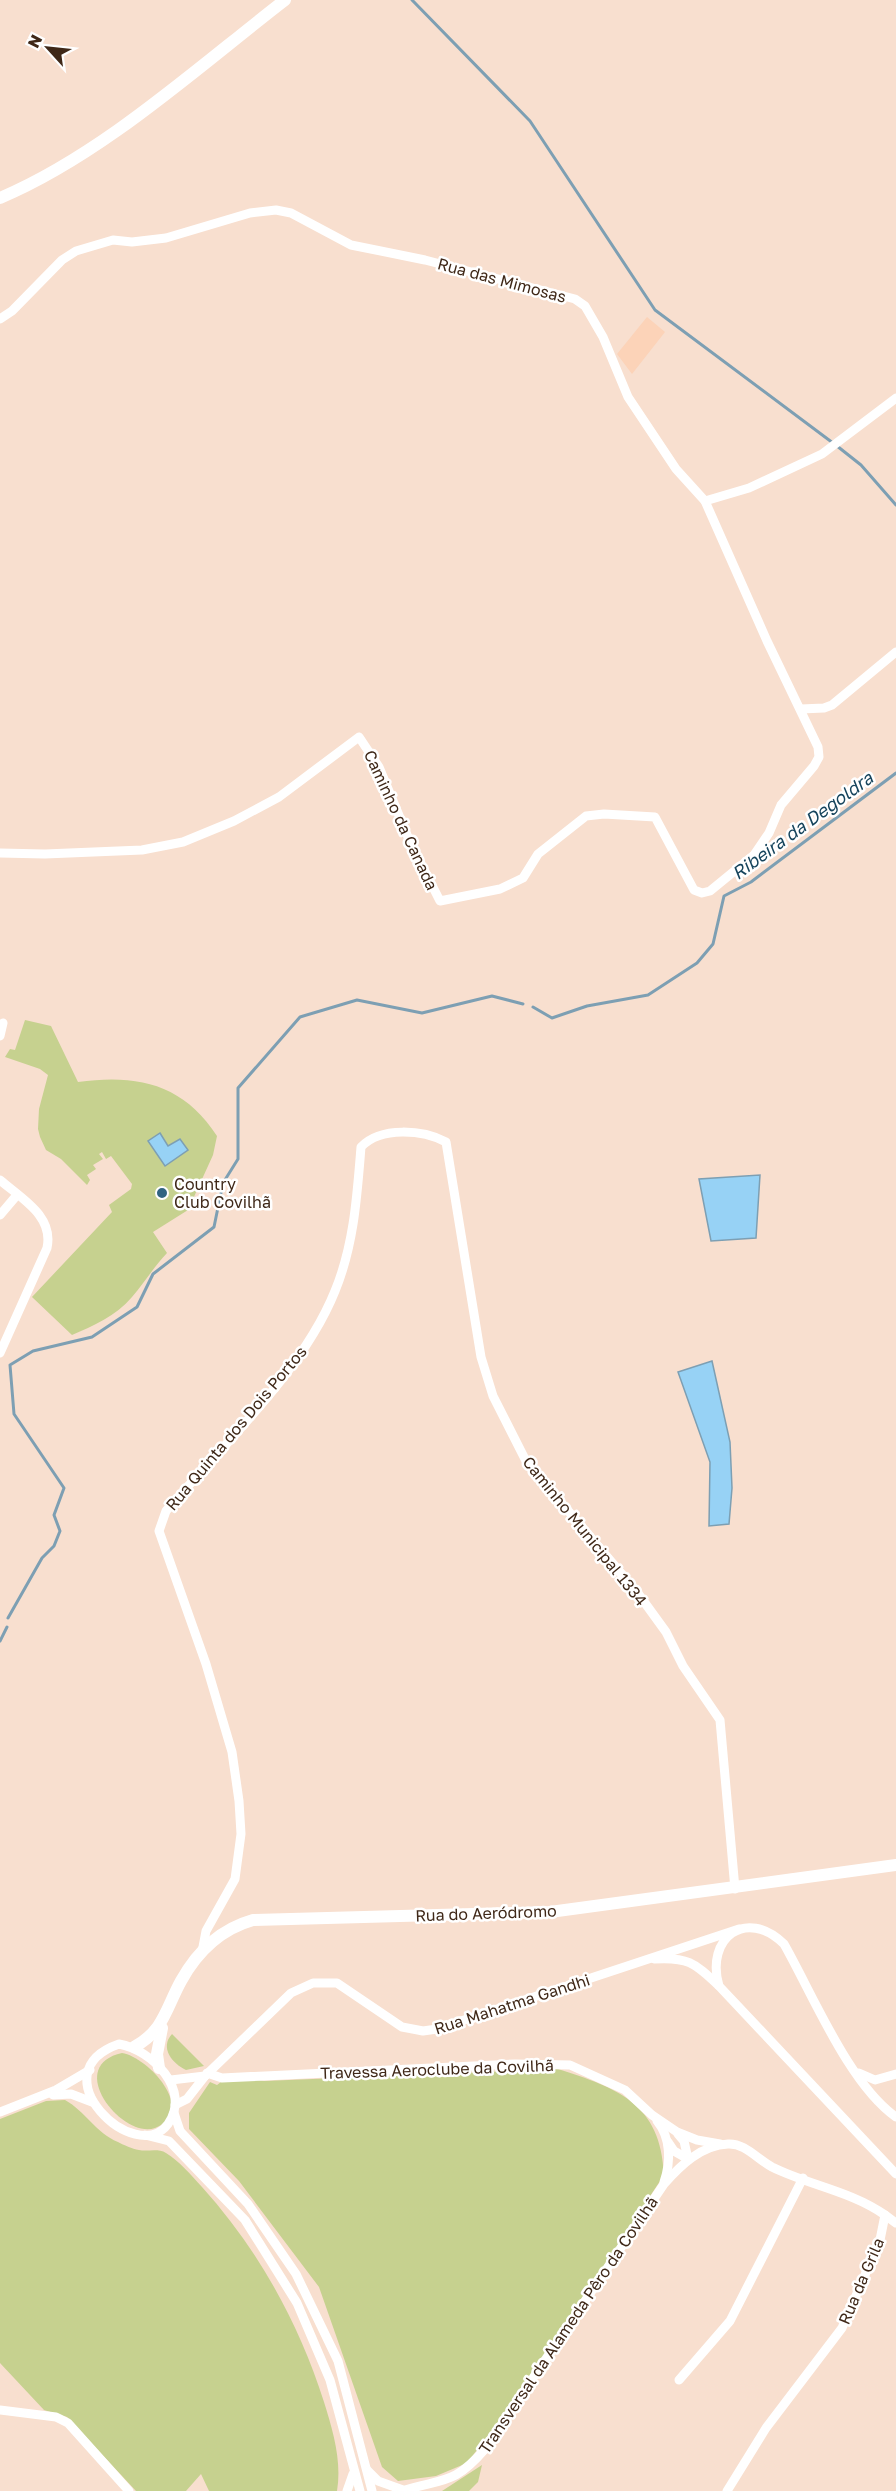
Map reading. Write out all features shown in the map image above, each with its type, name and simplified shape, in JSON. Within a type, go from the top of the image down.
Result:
[{"type":"main road","points":[[0,192],[44,170],[113,124],[275,0]]},
{"type":"main road","points":[[0,198],[65,164],[109,135],[285,0]]},
{"type":"main road","name":"Rua do Aeródromo","points":[[134,2047],[153,2034],[162,2022],[180,1982],[202,1952],[222,1933],[253,1920],[550,1912],[896,1865]]},
{"type":"main road","points":[[159,2068],[157,2054],[162,2022]]},
{"type":"street","name":"Rua das Mimosas","points":[[0,319],[12,311],[62,260],[91,246],[113,240],[132,242],[166,238],[250,213],[276,210],[291,213],[351,245],[425,260],[575,299],[585,306],[603,337],[628,397],[676,469],[705,501],[767,641],[801,709]]},
{"type":"street","points":[[705,501],[759,484],[822,454],[896,398]]},
{"type":"street","points":[[801,709],[824,708],[832,705],[896,652]]},
{"type":"street","name":"Caminho da Canada","points":[[0,854],[142,850],[183,843],[234,821],[279,797],[359,737],[379,766],[410,842],[440,901],[500,889],[523,878],[538,854],[583,817],[602,814],[655,817],[694,890],[702,893],[710,891],[754,855],[769,833],[781,805],[819,758],[819,747],[801,709]]},
{"type":"street","points":[[0,1036],[3,1023]]},
{"type":"street","name":"Caminho Municipal 1334","points":[[363,1145],[383,1136],[403,1132],[421,1134],[446,1142],[481,1357],[493,1396],[526,1461],[637,1592],[666,1632],[683,1666],[720,1720],[735,1888]]},
{"type":"street","name":"Rua Quinta dos Dois Portos","points":[[202,1952],[206,1931],[235,1879],[241,1834],[239,1801],[232,1752],[206,1664],[159,1531],[166,1511],[299,1355],[321,1320],[335,1290],[346,1255],[354,1218],[363,1145]]},
{"type":"street","points":[[0,1180],[39,1214],[47,1226],[49,1237],[47,1248],[0,1353]]},
{"type":"street","points":[[0,1215],[17,1195]]},
{"type":"street","name":"Rua Mahatma Gandhi","points":[[174,2109],[187,2099],[206,2075],[291,1993],[313,1983],[337,1983],[393,2022],[411,2030],[423,2031],[437,2029],[739,1929],[759,1928],[773,1934],[784,1944],[850,2065],[875,2098],[896,2117]]},
{"type":"street","points":[[719,1986],[714,1964],[716,1956],[725,1941],[739,1929]]},
{"type":"street","name":"Rua Mahatma Gandhi","points":[[651,1959],[686,1959],[697,1965],[896,2174]]},
{"type":"street","points":[[174,2109],[165,2128],[152,2134],[134,2135],[116,2127],[92,2102],[85,2082],[93,2061],[105,2049],[119,2044],[134,2047],[171,2080],[174,2109],[180,2131],[248,2204],[296,2274],[338,2361],[372,2491]]},
{"type":"street","name":"Travessa Aeroclube da Covilhã","points":[[206,2075],[222,2078],[552,2063],[570,2065],[625,2090],[662,2127],[674,2151],[688,2159]]},
{"type":"street","points":[[850,2065],[865,2077],[875,2080],[896,2074]]},
{"type":"street","points":[[0,2112],[73,2082],[90,2070]]},
{"type":"street","points":[[171,2080],[206,2075]]},
{"type":"street","points":[[39,2097],[71,2094],[92,2102]]},
{"type":"street","name":"Travessa Aeroclube da Covilhã","points":[[652,2115],[677,2132],[697,2140],[722,2144]]},
{"type":"street","points":[[677,2132],[684,2141],[688,2159]]},
{"type":"street","points":[[145,2135],[169,2141],[245,2220],[302,2314],[330,2380],[360,2491]]},
{"type":"street","points":[[664,2184],[669,2155],[667,2140]]},
{"type":"street","name":"Transversal da Alameda Pêro da Covilhã","points":[[366,2469],[378,2481],[403,2491],[455,2477],[485,2449],[664,2184],[688,2159],[722,2144]]},
{"type":"street","name":"Rua da Grila","points":[[722,2144],[742,2147],[771,2166],[862,2201],[885,2215],[880,2240],[842,2328],[766,2428],[727,2491]]},
{"type":"street","points":[[678,2379],[730,2321],[803,2178]]},
{"type":"street","points":[[885,2215],[896,2223]]},
{"type":"street","points":[[0,2410],[56,2416],[68,2423],[129,2491]]},
{"type":"street","points":[[347,2491],[352,2483],[353,2467]]},
{"type":"shaded area","points":[[647,317],[665,332],[632,374],[617,354]]},
{"type":"green space","name":"Country Club Covilhã","points":[[25,1020],[51,1026],[78,1082],[120,1080],[157,1086],[189,1104],[204,1118],[217,1136],[213,1155],[188,1210],[153,1232],[167,1253],[126,1304],[112,1315],[72,1335],[32,1297],[112,1212],[109,1205],[131,1189],[132,1184],[111,1156],[106,1159],[102,1152],[99,1154],[103,1159],[93,1165],[96,1169],[87,1175],[90,1180],[87,1185],[61,1159],[46,1150],[38,1129],[39,1109],[48,1075],[40,1069],[5,1057],[10,1049],[15,1050]]},
{"type":"green space","points":[[172,2034],[204,2066],[186,2070],[172,2060],[167,2045]]},
{"type":"green space","points":[[122,2053],[144,2064],[155,2074],[170,2098],[172,2110],[167,2120],[155,2128],[142,2129],[128,2123],[104,2100],[98,2086],[98,2072],[105,2060]]},
{"type":"green space","points":[[558,2069],[599,2083],[617,2092],[645,2115],[661,2151],[664,2175],[516,2399],[467,2463],[436,2476],[398,2481],[382,2467],[319,2287],[239,2181],[189,2129],[189,2113],[210,2082],[217,2085],[229,2076],[264,2081]]},
{"type":"green space","points":[[65,2100],[110,2138],[125,2146],[160,2151],[171,2156],[202,2187],[259,2261],[289,2316],[314,2373],[336,2446],[337,2491],[209,2491],[201,2474],[186,2491],[136,2491],[67,2417],[44,2410],[0,2363],[0,2119],[46,2101]]},
{"type":"green space","points":[[482,2465],[478,2482],[469,2491],[442,2491]]},
{"type":"water","points":[[160,1133],[168,1146],[180,1139],[188,1150],[165,1166],[148,1141]]},
{"type":"water","points":[[760,1175],[756,1238],[711,1241],[699,1179]]},
{"type":"water","points":[[712,1361],[730,1442],[732,1488],[729,1524],[709,1526],[710,1462],[678,1372]]},
{"type":"waterway","points":[[412,0],[530,121],[655,310],[833,443]]},
{"type":"waterway","points":[[837,446],[861,465],[896,505]]},
{"type":"waterway","name":"Ribeira da Degoldra","points":[[533,1007],[552,1018],[587,1006],[648,995],[697,963],[713,944],[724,896],[751,882],[896,773]]},
{"type":"waterway","name":"Ribeira da Degoldra","points":[[8,1618],[42,1558],[54,1546],[60,1531],[54,1515],[64,1488],[14,1414],[10,1365],[33,1351],[92,1337],[137,1307],[153,1274],[214,1227],[223,1183],[238,1159],[238,1088],[300,1017],[357,1000],[422,1013],[492,996],[523,1004]]},
{"type":"waterway","name":"Ribeira da Degoldra","points":[[0,1641],[7,1627]]},
{"type":"place","name":"Country Club Covilhã","points":[[162,1193]]}]
